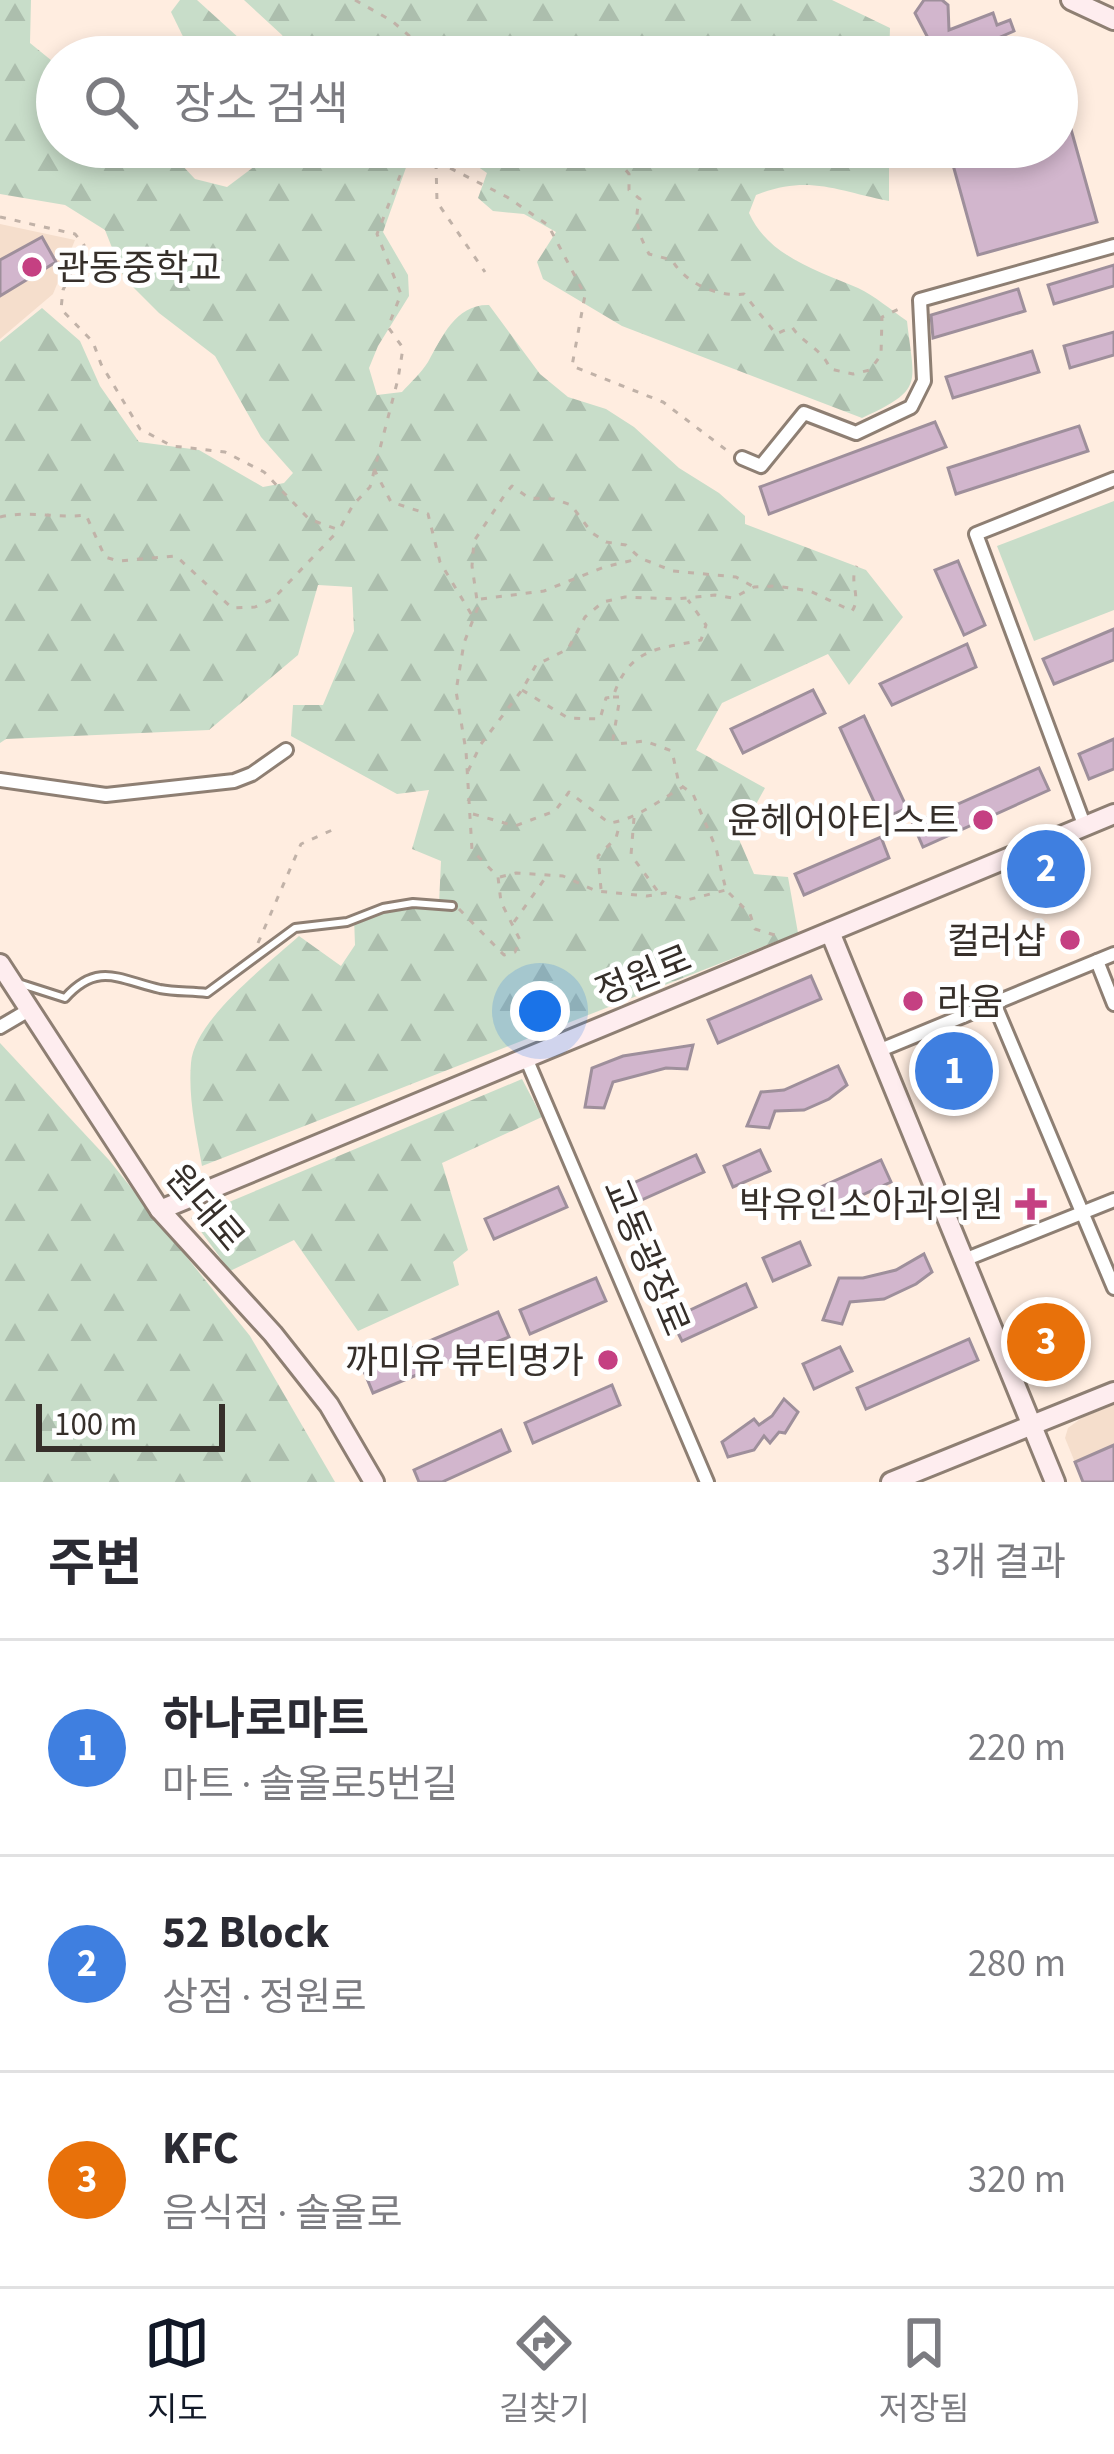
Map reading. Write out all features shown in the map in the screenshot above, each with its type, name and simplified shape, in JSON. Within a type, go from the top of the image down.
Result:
[{"type":"street","points":[[1071,0],[1114,20]]},
{"type":"street","points":[[742,458],[761,466],[803,413],[856,433],[911,406],[924,381],[920,300],[1114,246]]},
{"type":"street","points":[[1084,827],[976,534],[1114,479]]},
{"type":"street","points":[[0,780],[106,795],[234,781],[286,750]]},
{"type":"street","name":"정원로","points":[[160,1210],[1114,814]]},
{"type":"street","points":[[830,932],[1055,1482]]},
{"type":"street","points":[[878,1051],[1114,954]]},
{"type":"street","points":[[1097,961],[1114,1004]]},
{"type":"street","name":"원대로","points":[[6,973],[160,1210],[273,1334],[328,1405],[374,1482]]},
{"type":"street","points":[[994,1004],[1114,1288]]},
{"type":"street","points":[[0,1027],[29,1010]]},
{"type":"street","name":"교동광장로","points":[[526,1058],[707,1482]]},
{"type":"street","points":[[964,1260],[1114,1200]]},
{"type":"street","points":[[891,1482],[1114,1392]]},
{"type":"lane","points":[[6,973],[65,998],[86,978],[118,976],[153,988],[207,993],[296,928],[347,922],[398,905],[452,906]]},
{"type":"path","points":[[356,0],[410,36]]},
{"type":"path","points":[[0,517],[86,515],[105,557],[118,561],[176,556],[232,608],[255,607],[273,599],[339,530],[370,487],[403,347],[388,327],[401,294],[377,234],[403,168]]},
{"type":"path","points":[[436,168],[437,202],[485,272]]},
{"type":"path","points":[[450,168],[507,197],[548,225],[585,295],[572,366],[663,402],[718,447],[742,458]]},
{"type":"path","points":[[624,168],[629,190],[640,199],[638,237],[649,254],[672,260],[678,271],[712,292],[744,294],[776,334],[792,326],[825,355],[830,369],[853,374],[870,370],[881,355],[882,317],[920,300]]},
{"type":"path","points":[[0,217],[75,234],[84,245],[63,290],[61,309],[93,342],[100,364],[140,429],[172,446],[225,452],[264,472],[309,519],[339,530]]},
{"type":"path","points":[[374,469],[385,482],[391,502],[428,514],[440,562],[474,619]]},
{"type":"path","points":[[452,906],[470,916],[504,956],[519,946],[501,902],[498,877],[472,850],[456,692],[464,643],[479,600],[472,566],[474,541],[512,487],[530,498],[571,505],[592,533],[606,542],[626,545],[640,558],[674,571],[743,579],[754,587],[810,591],[852,611],[857,601],[856,566]]},
{"type":"path","points":[[479,600],[544,591],[640,558]]},
{"type":"path","points":[[467,773],[481,744],[536,664],[568,649],[578,626],[603,602],[625,597],[741,597],[754,587]]},
{"type":"path","points":[[613,697],[626,667],[643,655],[667,644],[701,640],[706,625],[686,599]]},
{"type":"path","points":[[522,690],[559,714],[584,721],[600,719],[606,698],[620,697],[613,739],[617,744],[646,741],[672,751],[683,788],[696,800],[716,848],[726,890],[750,914],[754,929],[781,937],[793,948]]},
{"type":"path","points":[[471,814],[515,826],[555,812],[568,792],[609,823],[620,822],[683,788]]},
{"type":"path","points":[[634,816],[631,855],[659,893]]},
{"type":"path","points":[[602,892],[598,856],[616,838],[620,822]]},
{"type":"path","points":[[250,961],[295,852],[313,836],[339,827]]},
{"type":"path","points":[[498,877],[547,875],[582,882],[602,892],[659,893],[695,901],[726,890]]},
{"type":"path","points":[[512,923],[547,875]]},
{"type":"shaded area","name":"관동중학교","points":[[0,224],[75,240],[53,294],[0,339]]},
{"type":"shaded area","points":[[1114,1405],[1114,1482],[1083,1482],[1065,1438],[1068,1428]]},
{"type":"green space","points":[[0,0],[31,0],[36,168],[185,168],[195,179],[227,187],[252,168],[406,168],[383,232],[408,275],[409,296],[369,368],[377,395],[402,392],[459,316],[489,305],[540,374],[568,397],[606,409],[634,427],[679,468],[719,493],[745,516],[745,524],[866,570],[903,617],[849,685],[828,654],[722,703],[696,750],[765,788],[738,837],[754,874],[788,877],[798,933],[202,1166],[190,1076],[195,1046],[205,1029],[234,994],[299,936],[341,966],[355,945],[354,917],[439,904],[441,861],[412,849],[429,790],[397,794],[291,736],[293,705],[323,705],[354,631],[352,587],[318,585],[298,655],[209,730],[6,739],[0,743],[0,342],[42,308],[80,341],[100,386],[139,442],[199,450],[263,487],[284,483],[293,473],[261,437],[215,356],[159,313],[124,278],[105,230],[65,205],[0,194]]},
{"type":"green space","points":[[180,0],[197,0],[237,36],[183,36],[171,12]]},
{"type":"green space","points":[[244,0],[832,0],[890,28],[890,36],[282,35]]},
{"type":"green space","points":[[480,168],[889,168],[889,201],[823,186],[792,186],[756,195],[749,213],[781,251],[864,291],[907,321],[911,383],[897,400],[862,418],[622,326],[543,279],[537,262],[556,232],[524,214],[493,211],[478,198],[487,173]]},
{"type":"green space","points":[[1114,501],[1114,610],[1034,641],[997,546]]},
{"type":"green space","points":[[0,1043],[109,1160],[250,1336],[335,1482],[0,1482]]},
{"type":"green space","points":[[522,1079],[542,1117],[442,1163],[468,1250],[453,1262],[459,1285],[358,1331],[294,1240],[230,1271],[191,1218]]},
{"type":"building","points":[[924,0],[942,0],[948,5],[949,30],[993,13],[997,25],[1010,20],[1014,31],[1003,36],[927,36],[915,13]]},
{"type":"building","points":[[1078,154],[1097,222],[978,255],[954,168],[1078,168]]},
{"type":"building","points":[[42,237],[56,262],[0,296],[0,260]]},
{"type":"building","points":[[1114,265],[1114,286],[1054,304],[1048,285]]},
{"type":"building","points":[[1018,289],[1025,311],[933,338],[931,315]]},
{"type":"building","points":[[1114,332],[1114,355],[1070,368],[1064,346]]},
{"type":"building","points":[[1032,351],[1039,372],[953,398],[946,377]]},
{"type":"building","points":[[935,422],[946,447],[769,514],[760,487]]},
{"type":"building","points":[[1079,426],[1088,451],[956,494],[948,468]]},
{"type":"building","points":[[958,561],[985,625],[964,635],[935,570]]},
{"type":"building","points":[[1114,629],[1114,660],[1054,684],[1043,659]]},
{"type":"building","points":[[967,644],[976,667],[892,705],[880,684]]},
{"type":"building","points":[[813,690],[825,713],[743,753],[731,729]]},
{"type":"building","points":[[864,716],[907,808],[882,819],[840,728]]},
{"type":"building","points":[[1114,739],[1114,769],[1089,779],[1079,754]]},
{"type":"building","points":[[1039,768],[1049,790],[923,847],[913,824]]},
{"type":"building","points":[[881,837],[889,858],[804,895],[795,874]]},
{"type":"building","points":[[811,976],[821,999],[718,1043],[708,1020]]},
{"type":"building","points":[[693,1045],[687,1069],[666,1068],[613,1082],[604,1108],[585,1107],[592,1068],[623,1056]]},
{"type":"building","points":[[838,1066],[847,1085],[829,1099],[804,1110],[775,1111],[769,1128],[747,1126],[761,1092],[784,1090]]},
{"type":"building","points":[[760,1150],[770,1171],[733,1187],[724,1166]]},
{"type":"building","points":[[696,1155],[704,1172],[628,1206],[620,1189]]},
{"type":"building","points":[[881,1160],[891,1182],[822,1213],[812,1191]]},
{"type":"building","points":[[558,1187],[567,1207],[494,1239],[485,1219]]},
{"type":"building","points":[[800,1242],[810,1265],[773,1281],[763,1258]]},
{"type":"building","points":[[924,1254],[932,1272],[916,1284],[884,1299],[850,1302],[842,1324],[823,1320],[839,1278],[896,1270]]},
{"type":"building","points":[[596,1278],[606,1301],[530,1334],[520,1310]]},
{"type":"building","points":[[746,1284],[756,1307],[682,1341],[671,1319]]},
{"type":"building","points":[[498,1312],[509,1337],[373,1393],[363,1369]]},
{"type":"building","points":[[969,1339],[978,1360],[866,1409],[857,1388]]},
{"type":"building","points":[[840,1347],[852,1371],[814,1389],[803,1364]]},
{"type":"building","points":[[612,1385],[620,1405],[533,1443],[525,1423]]},
{"type":"building","points":[[784,1399],[798,1412],[785,1433],[779,1432],[770,1443],[764,1436],[754,1450],[728,1457],[722,1442],[754,1419],[759,1425],[772,1416]]},
{"type":"building","points":[[501,1430],[510,1451],[442,1482],[419,1482],[414,1470]]},
{"type":"building","points":[[1114,1445],[1114,1482],[1083,1482],[1075,1462]]},
{"type":"place","name":"관동중학교","points":[[32,267]]},
{"type":"place","name":"윤헤어아티스트","points":[[983,820]]},
{"type":"place","name":"52 Block","points":[[1046,869]]},
{"type":"place","name":"컬러샵","points":[[1070,940]]},
{"type":"place","name":"라움","points":[[913,1001]]},
{"type":"place","name":"하나로마트","points":[[954,1071]]},
{"type":"place","name":"박유인소아과의원","points":[[1031,1204]]},
{"type":"place","name":"KFC","points":[[1046,1342]]},
{"type":"place","name":"까미유 뷰티명가","points":[[608,1360]]}]
